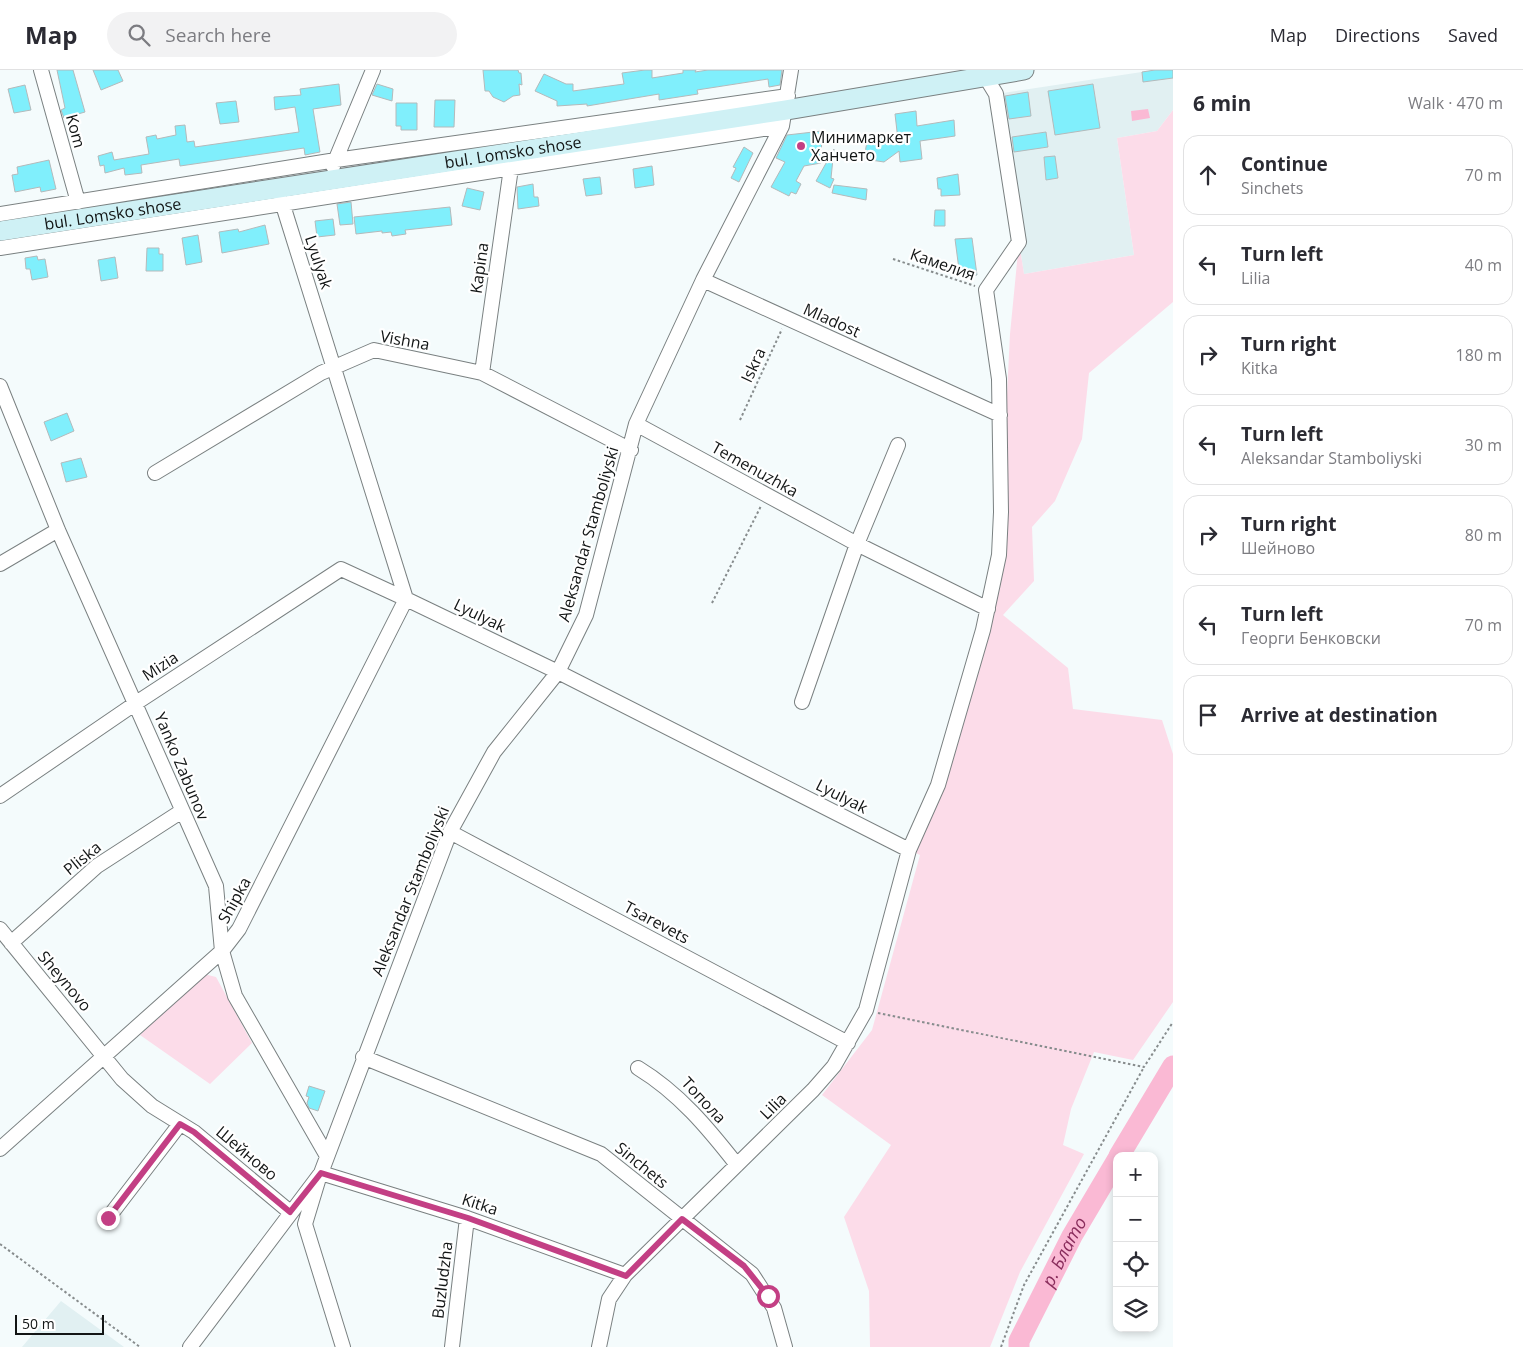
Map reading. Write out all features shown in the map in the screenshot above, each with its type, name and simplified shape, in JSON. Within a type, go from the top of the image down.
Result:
[{"type":"main road","name":"bul. Lomsko shose","points":[[0,231],[328,179],[351,184],[1024,70]]},
{"type":"street","name":"Kom","points":[[42,70],[78,202]]},
{"type":"street","points":[[328,179],[373,70]]},
{"type":"street","points":[[785,111],[790,70]]},
{"type":"street","points":[[986,76],[996,94],[1019,242],[986,290]]},
{"type":"street","points":[[0,214],[336,160],[785,111]]},
{"type":"street","points":[[0,248],[282,202],[351,184],[511,168],[785,111]]},
{"type":"street","name":"Aleksandar Stamboliyski","points":[[190,1347],[321,1173],[363,1057],[450,832],[494,752],[558,672],[586,615],[631,450],[636,424],[785,111]]},
{"type":"street","name":"Kapina","points":[[482,373],[511,168]]},
{"type":"street","name":"Lyulyak","points":[[282,202],[406,599],[558,672],[909,850]]},
{"type":"street","name":"Mladost","points":[[703,280],[1000,415]]},
{"type":"street","name":"Lilia","points":[[599,1347],[609,1299],[626,1276],[814,1090],[834,1066],[866,1010],[909,850],[938,785],[978,654],[999,555],[1001,512],[999,379],[986,290]]},
{"type":"street","name":"Vishna","points":[[155,473],[321,373],[374,350],[482,373],[631,450]]},
{"type":"street","name":"Yanko Zabunov","points":[[0,386],[6,419],[136,703],[216,886],[222,951],[235,996],[327,1156]]},
{"type":"street","name":"Temenuzhka","points":[[636,424],[856,544],[988,609]]},
{"type":"street","points":[[802,702],[856,544],[898,445]]},
{"type":"street","points":[[0,564],[58,530]]},
{"type":"street","name":"Mizia","points":[[0,796],[136,703],[341,569],[406,599]]},
{"type":"street","name":"Shipka","points":[[0,1149],[222,951],[239,929],[406,599]]},
{"type":"street","name":"Pliska","points":[[11,944],[97,866],[182,811]]},
{"type":"street","name":"Tsarevets","points":[[450,832],[848,1043]]},
{"type":"street","name":"Sheynovo","points":[[0,929],[105,1055],[122,1079],[146,1101],[180,1124]]},
{"type":"street","name":"Sinchets","points":[[363,1057],[601,1154],[744,1266],[761,1284],[774,1308],[785,1347]]},
{"type":"street","name":"Топола","points":[[638,1068],[661,1081],[681,1099],[737,1165]]},
{"type":"street","points":[[108,1218],[180,1124]]},
{"type":"street","name":"Шейново","points":[[180,1124],[194,1132],[290,1212]]},
{"type":"street","points":[[321,1173],[305,1224],[343,1347]]},
{"type":"street","name":"Kitka","points":[[321,1173],[468,1218],[626,1276]]},
{"type":"street","name":"Buzludzha","points":[[452,1347],[468,1218]]},
{"type":"path","name":"Камелия","points":[[893,258],[986,290]]},
{"type":"path","name":"Iskra","points":[[740,420],[787,319]]},
{"type":"path","points":[[712,603],[767,495]]},
{"type":"path","points":[[866,1010],[1144,1067]]},
{"type":"path","points":[[1001,1347],[1024,1285],[1144,1067],[1173,1022]]},
{"type":"path","points":[[0,1244],[140,1347]]},
{"type":"shaded area","points":[[1155,70],[1173,70],[1173,110],[1157,131],[1117,138],[1134,255],[1024,274],[996,94]]},
{"type":"shaded area","points":[[1148,109],[1150,118],[1132,121],[1131,111]]},
{"type":"shaded area","points":[[1173,110],[1173,302],[1089,373],[1082,439],[1055,501],[1032,527],[1034,581],[1003,615],[1068,668],[1073,709],[1162,720],[1173,754],[1173,1002],[1133,1060],[1094,1052],[1071,1109],[1063,1145],[1084,1154],[1020,1272],[990,1347],[870,1347],[869,1291],[844,1217],[891,1145],[822,1095],[872,1030],[920,855],[909,850],[938,785],[999,555],[1010,334],[1019,242],[1024,274],[1134,255],[1117,138],[1157,131]]},
{"type":"shaded area","points":[[204,974],[216,977],[252,1043],[210,1084],[140,1035]]},
{"type":"shaded area","points":[[61,1301],[124,1347],[22,1347]]},
{"type":"building","points":[[57,70],[73,70],[85,112],[64,118],[61,110],[65,108]]},
{"type":"building","points":[[93,70],[118,70],[123,81],[101,90]]},
{"type":"building","points":[[483,70],[518,70],[521,73],[522,85],[519,84],[520,95],[513,96],[504,102],[493,97],[489,91],[485,91]]},
{"type":"building","points":[[652,70],[652,78],[683,73],[683,70],[696,70],[695,72],[708,70],[782,70],[780,85],[769,87],[768,79],[697,90],[698,94],[659,100],[659,94],[587,106],[587,104],[557,106],[557,101],[535,91],[544,74],[566,84],[573,84],[573,91],[624,84],[622,73]]},
{"type":"building","points":[[1173,70],[1173,78],[1143,82],[1142,72]]},
{"type":"building","points":[[339,84],[341,105],[313,109],[320,152],[305,155],[304,148],[180,166],[179,159],[141,165],[142,173],[125,175],[124,168],[105,173],[104,165],[100,166],[98,156],[112,152],[114,160],[149,154],[146,137],[156,135],[157,139],[176,135],[175,126],[185,125],[187,142],[194,141],[195,147],[299,132],[295,107],[275,110],[274,97],[301,95],[300,89]]},
{"type":"building","points":[[377,84],[393,89],[392,101],[372,95]]},
{"type":"building","points":[[1093,84],[1100,128],[1055,135],[1048,91]]},
{"type":"building","points":[[25,85],[31,110],[14,113],[8,89]]},
{"type":"building","points":[[1028,92],[1031,116],[1009,119],[1005,96]]},
{"type":"building","points":[[435,100],[455,100],[454,127],[434,127]]},
{"type":"building","points":[[236,101],[239,122],[220,124],[216,103]]},
{"type":"building","points":[[396,103],[417,103],[417,130],[401,130],[401,126],[396,126]]},
{"type":"building","points":[[916,111],[917,126],[954,120],[955,136],[920,141],[922,159],[900,162],[899,151],[884,162],[864,159],[868,135],[898,140],[895,114]]},
{"type":"building","name":"Минимаркет Ханчето","points":[[822,131],[821,163],[804,166],[796,181],[801,184],[796,194],[791,192],[789,196],[771,187],[785,162],[776,158],[787,135]]},
{"type":"building","points":[[1046,132],[1048,147],[1014,152],[1012,137]]},
{"type":"building","points":[[744,147],[753,153],[739,182],[731,178],[736,168],[733,167]]},
{"type":"building","points":[[834,149],[831,178],[834,179],[830,188],[816,181]]},
{"type":"building","points":[[1055,156],[1058,178],[1046,180],[1044,157]]},
{"type":"building","points":[[49,160],[56,189],[41,192],[40,187],[15,192],[12,175],[18,174],[17,167]]},
{"type":"building","points":[[652,166],[654,185],[635,188],[633,169]]},
{"type":"building","points":[[958,174],[960,195],[941,196],[941,189],[938,189],[937,178]]},
{"type":"building","points":[[600,177],[602,194],[586,196],[583,179]]},
{"type":"building","points":[[533,184],[534,197],[538,197],[539,206],[518,209],[517,187]]},
{"type":"building","points":[[834,185],[867,189],[866,200],[832,193]]},
{"type":"building","points":[[467,188],[484,192],[480,210],[462,206]]},
{"type":"building","points":[[351,202],[353,224],[340,225],[337,204]]},
{"type":"building","points":[[450,207],[452,225],[405,230],[406,234],[392,236],[391,232],[382,233],[382,231],[356,234],[354,217]]},
{"type":"building","points":[[935,210],[945,210],[945,226],[934,226]]},
{"type":"building","points":[[333,219],[335,235],[317,237],[315,221]]},
{"type":"building","points":[[265,225],[269,244],[222,253],[219,232],[238,229],[239,232]]},
{"type":"building","points":[[198,235],[202,262],[186,265],[182,238]]},
{"type":"building","points":[[972,238],[977,275],[960,277],[955,239]]},
{"type":"building","points":[[147,248],[159,248],[159,254],[163,254],[163,271],[146,271]]},
{"type":"building","points":[[37,256],[38,260],[45,259],[48,277],[32,280],[30,269],[26,269],[25,258]]},
{"type":"building","points":[[115,257],[118,278],[101,281],[98,260]]},
{"type":"building","points":[[67,413],[74,431],[51,441],[44,422]]},
{"type":"building","points":[[81,458],[87,477],[66,482],[61,463]]},
{"type":"building","points":[[309,1086],[325,1091],[318,1111],[309,1108],[307,1103],[309,1097],[306,1096]]},
{"type":"waterway","name":"р. Блато","points":[[1121,1152],[1173,1066]]},
{"type":"waterway","name":"р. Блато","points":[[1019,1347],[1019,1341],[1072,1236],[1113,1167]]},
{"type":"place","name":"Минимаркет Ханчето","points":[[801,146]]},
{"type":"route","points":[[108,1218],[180,1124],[194,1132],[290,1212],[321,1173],[468,1218],[539,1242],[626,1276],[682,1219],[744,1266],[761,1284],[768,1296]]}]
